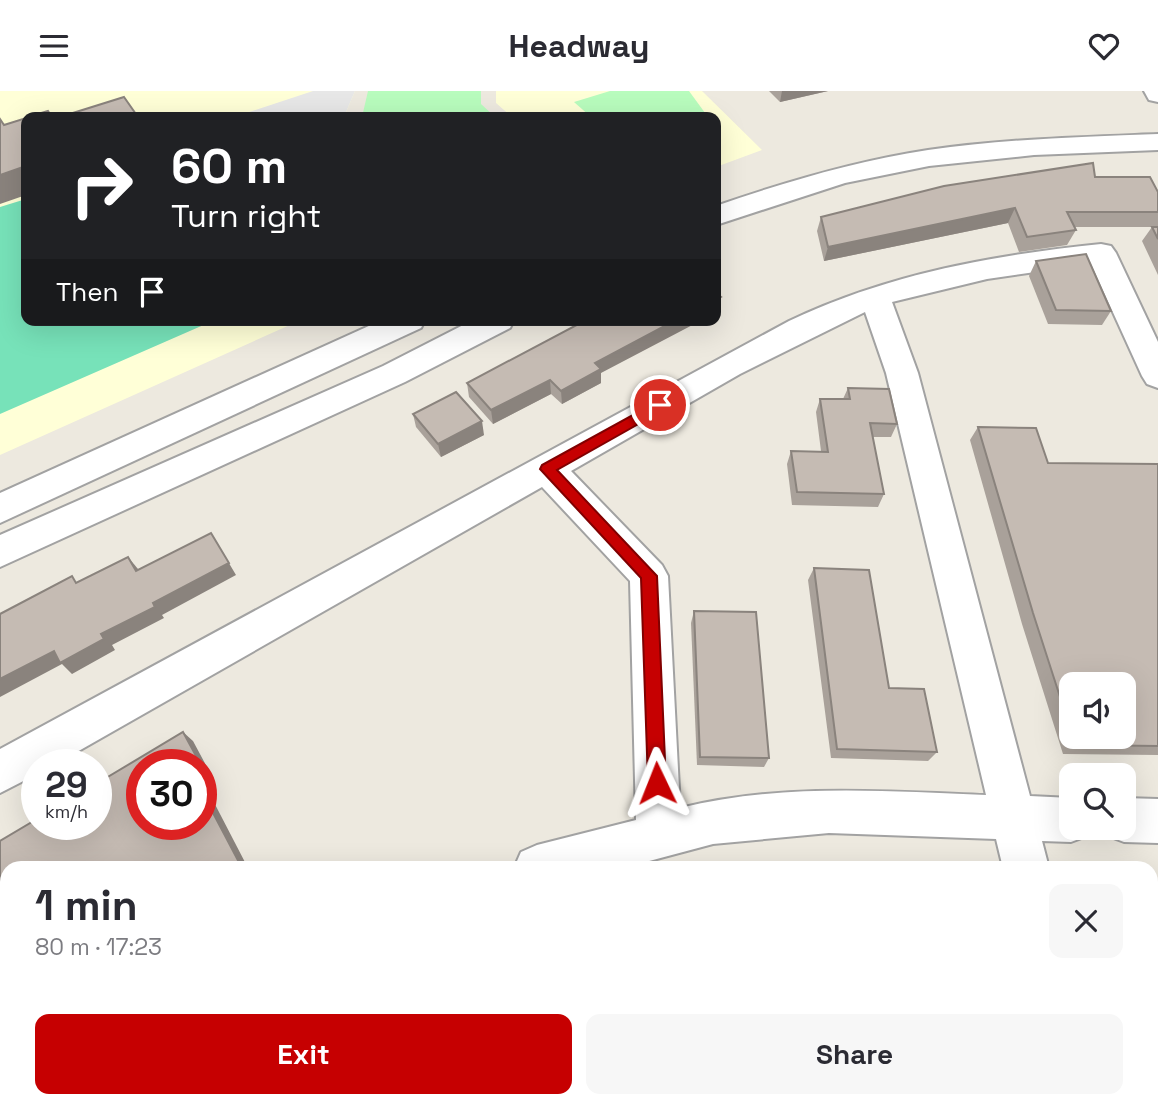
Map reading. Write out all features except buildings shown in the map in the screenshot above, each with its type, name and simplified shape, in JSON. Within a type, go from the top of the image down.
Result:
[{"type":"street","points":[[728,185],[849,149],[922,135],[981,127],[1158,122]]},
{"type":"street","points":[[721,214],[808,185],[957,154],[1053,146],[1158,142]]},
{"type":"street","points":[[0,772],[729,366],[832,314],[874,297],[1013,263],[1101,253],[1158,376]]},
{"type":"street","points":[[874,297],[902,373],[1024,861]]},
{"type":"street","points":[[0,509],[397,326]]},
{"type":"street","points":[[0,552],[394,374],[487,326]]},
{"type":"street","points":[[547,469],[649,576],[659,834]]},
{"type":"street","points":[[562,861],[712,822],[829,811],[1059,820]]},
{"type":"street","points":[[1136,820],[1158,821]]},
{"type":"shaded area","points":[[0,91],[355,91],[346,112],[21,112],[21,326],[288,326],[0,455]]},
{"type":"shaded area","points":[[313,91],[355,91],[346,112],[249,112]]},
{"type":"shaded area","points":[[496,91],[702,91],[762,150],[721,165],[721,112],[506,112],[496,103]]},
{"type":"green space","points":[[368,91],[481,91],[481,104],[490,112],[363,112]]},
{"type":"green space","points":[[610,91],[689,91],[704,112],[585,112],[574,102]]},
{"type":"green space","points":[[21,201],[21,326],[201,326],[0,414],[0,207]]},
{"type":"route","points":[[657,783],[649,576],[547,469],[660,405]]}]
